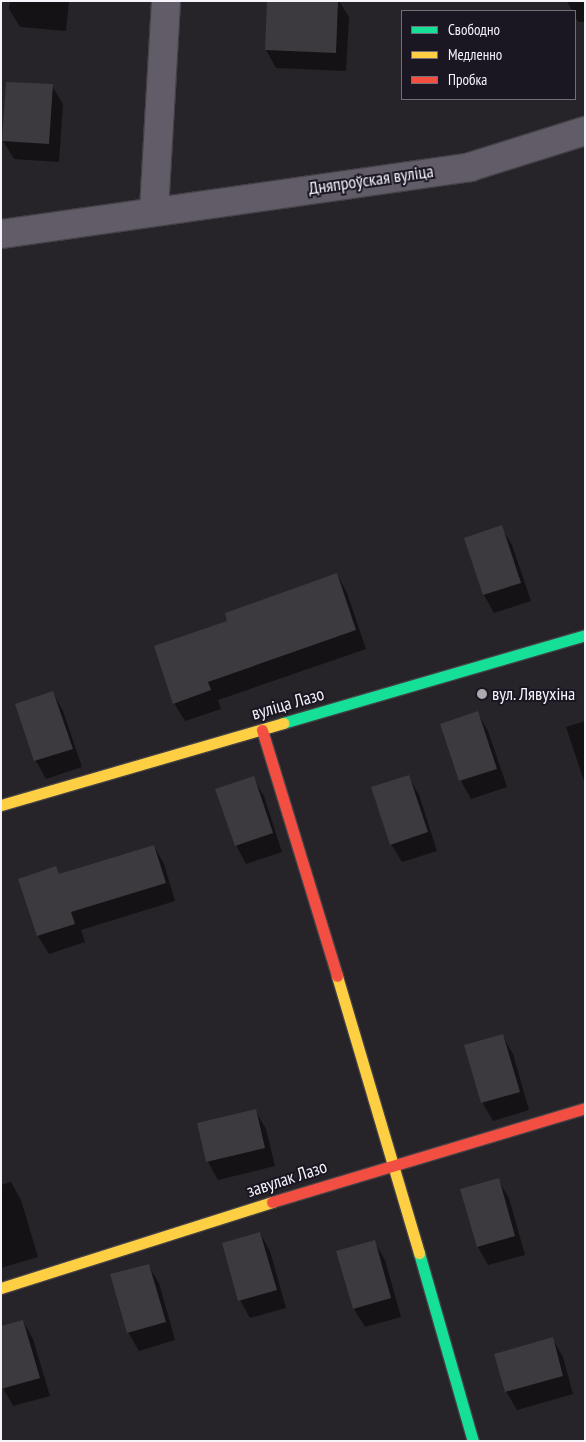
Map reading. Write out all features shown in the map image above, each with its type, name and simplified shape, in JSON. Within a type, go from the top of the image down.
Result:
[{"type":"street","points":[[154,210],[166,1]]},
{"type":"street","name":"Дняпроўская вуліца","points":[[1,234],[154,210],[470,167],[585,131]]},
{"type":"street","name":"вуліца Лазо","points":[[1,805],[585,635]]},
{"type":"street","points":[[262,730],[394,1164],[473,1441]]},
{"type":"street","name":"завулак Лазо","points":[[1,1288],[394,1164],[585,1108]]},
{"type":"building","points":[[267,1],[338,1],[336,53],[265,50]]},
{"type":"building","points":[[6,82],[53,84],[49,144],[2,141]]},
{"type":"building","points":[[502,525],[521,583],[483,595],[464,538]]},
{"type":"building","points":[[337,573],[356,630],[208,682],[211,690],[173,704],[154,646],[227,621],[225,613]]},
{"type":"building","points":[[53,691],[73,749],[34,761],[15,704]]},
{"type":"building","points":[[478,711],[497,769],[459,781],[440,724]]},
{"type":"building","points":[[409,775],[428,832],[390,845],[371,787]]},
{"type":"building","points":[[254,776],[273,833],[235,846],[215,789]]},
{"type":"building","points":[[154,845],[166,883],[71,912],[75,924],[37,936],[18,879],[56,866],[59,874]]},
{"type":"building","points":[[503,1034],[520,1092],[481,1103],[464,1045]]},
{"type":"building","points":[[256,1109],[265,1148],[206,1162],[197,1123]]},
{"type":"building","points":[[499,1178],[515,1236],[477,1247],[460,1189]]},
{"type":"building","points":[[260,1232],[277,1290],[238,1301],[222,1243]]},
{"type":"building","points":[[375,1240],[391,1298],[353,1309],[336,1251]]},
{"type":"building","points":[[149,1264],[166,1322],[127,1333],[110,1274]]},
{"type":"building","points":[[23,1320],[40,1378],[1,1389],[1,1326]]},
{"type":"building","points":[[553,1337],[563,1376],[505,1392],[494,1354]]},
{"type":"traffic: fast","points":[[283,723],[585,635]]},
{"type":"traffic: fast","points":[[419,1253],[473,1441]]},
{"type":"traffic: slow","points":[[1,805],[283,723]]},
{"type":"traffic: slow","points":[[337,976],[419,1253]]},
{"type":"traffic: slow","points":[[1,1288],[272,1202]]},
{"type":"traffic: jam","points":[[262,730],[337,976]]},
{"type":"traffic: jam","points":[[272,1202],[585,1108]]},
{"type":"place","name":"вул. Лявухіна","points":[[482,694]]}]
